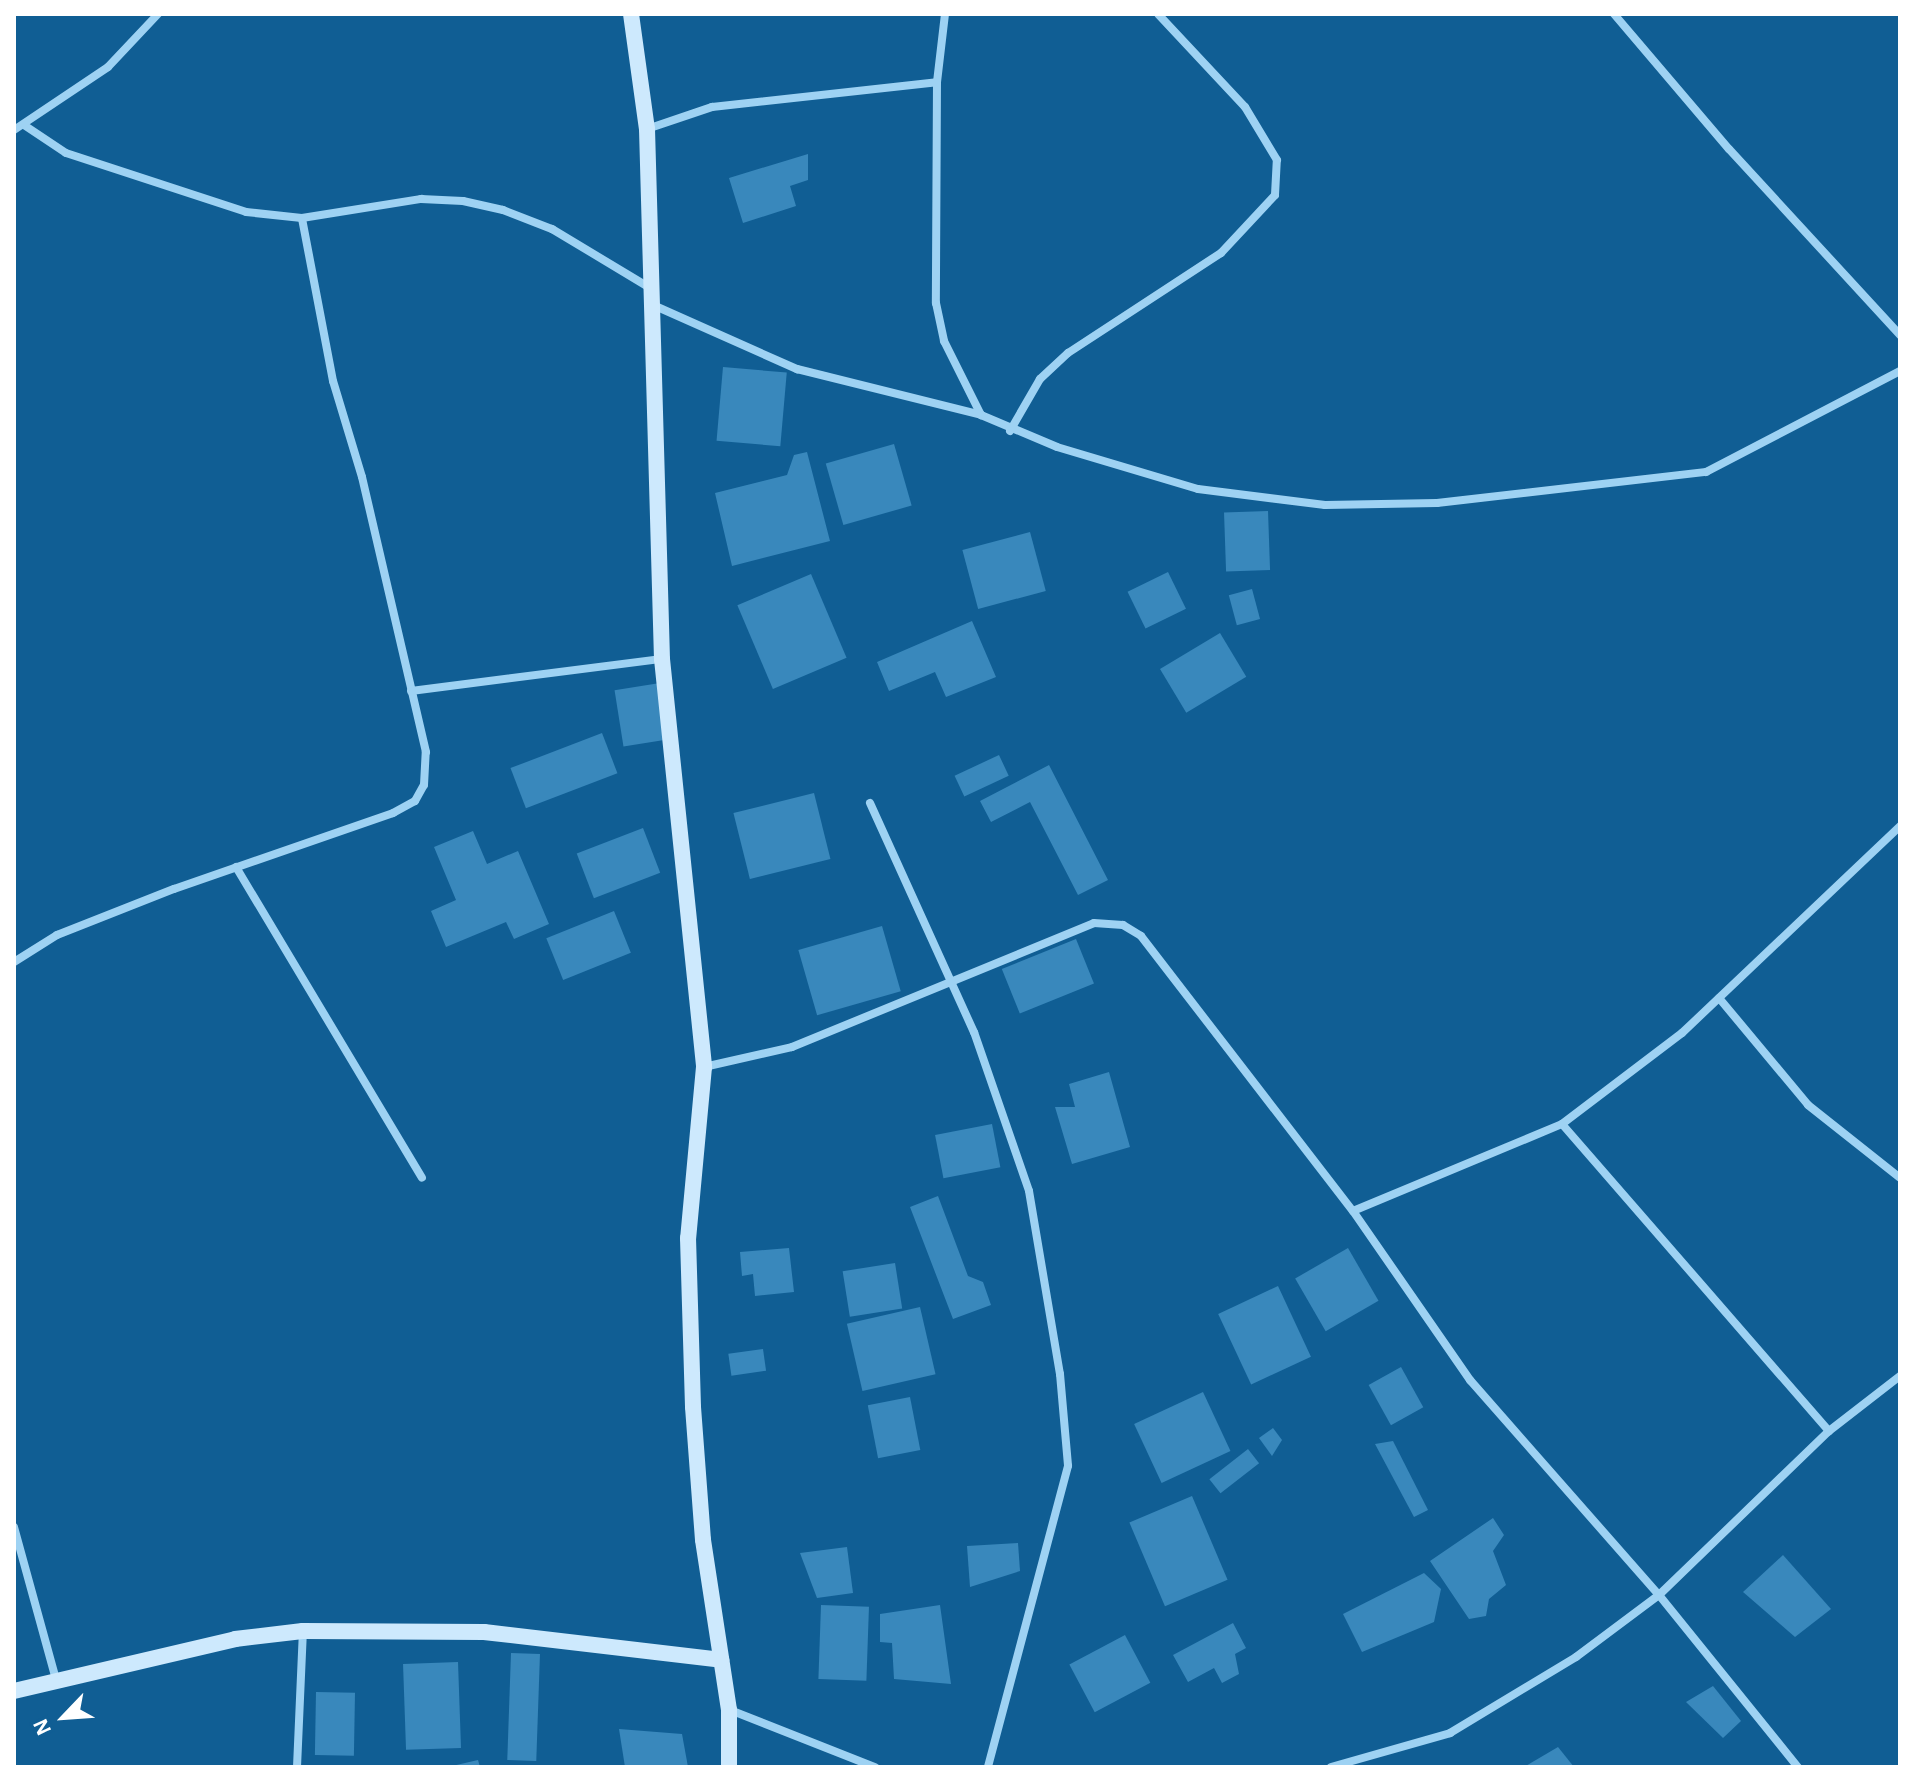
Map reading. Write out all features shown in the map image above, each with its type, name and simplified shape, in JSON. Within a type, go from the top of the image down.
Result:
[{"type":"street","points":[[14,130],[108,67],[158,14]]},
{"type":"street","points":[[631,14],[647,129],[662,659],[704,1067],[688,1238],[703,1540],[729,1710],[729,1767]]},
{"type":"street","points":[[945,14],[937,82],[936,303],[944,341],[981,415]]},
{"type":"street","points":[[1010,431],[1040,379],[1068,353],[1221,253],[1275,195],[1277,160],[1245,107],[1158,14]]},
{"type":"street","points":[[1616,15],[1729,149],[1900,335]]},
{"type":"street","points":[[647,129],[712,107],[937,82]]},
{"type":"street","points":[[24,125],[66,153],[171,191],[246,212],[302,218],[421,199],[463,201],[552,229],[652,296],[797,369],[981,415],[1010,431],[1198,489],[1325,505],[1437,503],[1706,472],[1900,371]]},
{"type":"street","points":[[14,962],[57,935],[236,867],[393,813],[415,801],[424,785],[426,752],[362,477],[326,353],[302,218]]},
{"type":"street","points":[[411,691],[662,659]]},
{"type":"street","points":[[870,803],[953,985],[1029,1191],[1060,1374],[1068,1466],[988,1767]]},
{"type":"street","points":[[1353,1211],[1562,1124],[1719,998],[1900,826]]},
{"type":"street","points":[[236,867],[422,1178]]},
{"type":"street","points":[[704,1067],[792,1047],[953,985],[1094,923],[1123,925],[1154,948],[1353,1211],[1470,1380],[1659,1595],[1798,1767]]},
{"type":"street","points":[[1719,998],[1808,1105],[1900,1178]]},
{"type":"street","points":[[1562,1124],[1829,1431]]},
{"type":"street","points":[[1331,1767],[1450,1733],[1576,1657],[1659,1595],[1829,1431],[1900,1376]]},
{"type":"street","points":[[14,1527],[56,1679]]},
{"type":"street","points":[[14,1691],[235,1639],[303,1631],[484,1632],[721,1660]]},
{"type":"street","points":[[297,1767],[303,1631]]},
{"type":"street","points":[[729,1710],[875,1767]]},
{"type":"building","points":[[808,154],[808,180],[790,186],[796,206],[743,223],[729,178]]},
{"type":"building","points":[[723,367],[787,373],[780,446],[717,441]]},
{"type":"building","points":[[894,444],[912,506],[843,525],[826,464]]},
{"type":"building","points":[[807,452],[830,541],[732,566],[715,493],[787,475],[794,455]]},
{"type":"building","points":[[1268,511],[1270,570],[1226,571],[1224,513]]},
{"type":"building","points":[[1030,532],[1046,591],[978,609],[962,550]]},
{"type":"building","points":[[1168,572],[1186,609],[1146,629],[1128,592]]},
{"type":"building","points":[[811,574],[847,658],[773,689],[737,605]]},
{"type":"building","points":[[1252,589],[1260,619],[1237,625],[1229,595]]},
{"type":"building","points":[[972,621],[996,677],[946,697],[935,672],[889,691],[877,662]]},
{"type":"building","points":[[1220,633],[1246,677],[1186,713],[1160,669]]},
{"type":"building","points":[[660,683],[669,739],[623,746],[615,690]]},
{"type":"building","points":[[602,733],[617,773],[526,808],[511,768]]},
{"type":"building","points":[[999,755],[1009,776],[964,797],[955,776]]},
{"type":"building","points":[[1049,765],[1108,880],[1078,895],[1030,802],[991,822],[980,801]]},
{"type":"building","points":[[814,793],[830,859],[750,879],[733,813]]},
{"type":"building","points":[[643,828],[660,873],[594,898],[577,853]]},
{"type":"building","points":[[473,831],[487,864],[518,851],[549,924],[514,939],[506,922],[446,947],[431,911],[456,900],[434,847]]},
{"type":"building","points":[[614,911],[631,953],[563,980],[546,938]]},
{"type":"building","points":[[882,926],[901,991],[817,1015],[798,950]]},
{"type":"building","points":[[1076,939],[1094,984],[1020,1013],[1002,969]]},
{"type":"building","points":[[1109,1072],[1130,1147],[1072,1164],[1055,1107],[1075,1107],[1069,1084]]},
{"type":"building","points":[[992,1124],[1000,1167],[943,1178],[935,1135]]},
{"type":"building","points":[[938,1196],[968,1276],[983,1282],[991,1305],[953,1319],[910,1207]]},
{"type":"building","points":[[789,1248],[794,1292],[755,1296],[753,1274],[742,1276],[740,1252]]},
{"type":"building","points":[[1348,1248],[1378,1301],[1326,1331],[1295,1278]]},
{"type":"building","points":[[895,1263],[902,1308],[850,1317],[843,1271]]},
{"type":"building","points":[[1278,1286],[1311,1357],[1251,1385],[1218,1314]]},
{"type":"building","points":[[920,1307],[936,1374],[862,1391],[847,1324]]},
{"type":"building","points":[[763,1349],[766,1371],[731,1376],[728,1354]]},
{"type":"building","points":[[1401,1367],[1423,1407],[1391,1425],[1369,1385]]},
{"type":"building","points":[[1203,1392],[1230,1451],[1162,1483],[1134,1424]]},
{"type":"building","points":[[910,1397],[920,1450],[878,1458],[868,1405]]},
{"type":"building","points":[[1273,1428],[1282,1440],[1272,1456],[1259,1438]]},
{"type":"building","points":[[1393,1441],[1428,1510],[1414,1517],[1375,1444]]},
{"type":"building","points":[[1248,1449],[1259,1463],[1220,1493],[1209,1479]]},
{"type":"building","points":[[1192,1496],[1228,1580],[1165,1606],[1129,1523]]},
{"type":"building","points":[[1493,1518],[1504,1535],[1493,1551],[1506,1585],[1489,1599],[1486,1616],[1469,1619],[1430,1561]]},
{"type":"building","points":[[1018,1543],[1020,1571],[970,1587],[967,1546]]},
{"type":"building","points":[[847,1547],[853,1593],[817,1598],[800,1553]]},
{"type":"building","points":[[1783,1555],[1831,1609],[1795,1637],[1743,1592]]},
{"type":"building","points":[[1424,1573],[1441,1589],[1434,1622],[1362,1652],[1343,1614]]},
{"type":"building","points":[[821,1605],[869,1607],[866,1681],[818,1679]]},
{"type":"building","points":[[940,1605],[951,1684],[894,1679],[892,1643],[880,1642],[880,1614]]},
{"type":"building","points":[[1233,1623],[1246,1648],[1235,1654],[1239,1674],[1222,1683],[1214,1668],[1188,1682],[1173,1655]]},
{"type":"building","points":[[1125,1635],[1150,1683],[1095,1712],[1069,1665]]},
{"type":"building","points":[[511,1653],[540,1654],[536,1761],[507,1760]]},
{"type":"building","points":[[458,1662],[461,1748],[406,1750],[403,1664]]},
{"type":"building","points":[[1713,1686],[1741,1721],[1723,1738],[1686,1702]]},
{"type":"building","points":[[316,1692],[355,1693],[354,1756],[315,1755]]},
{"type":"building","points":[[619,1729],[682,1734],[688,1767],[625,1767]]},
{"type":"building","points":[[1558,1747],[1574,1767],[1524,1767]]},
{"type":"building","points":[[478,1760],[480,1767],[452,1767],[452,1766]]}]
